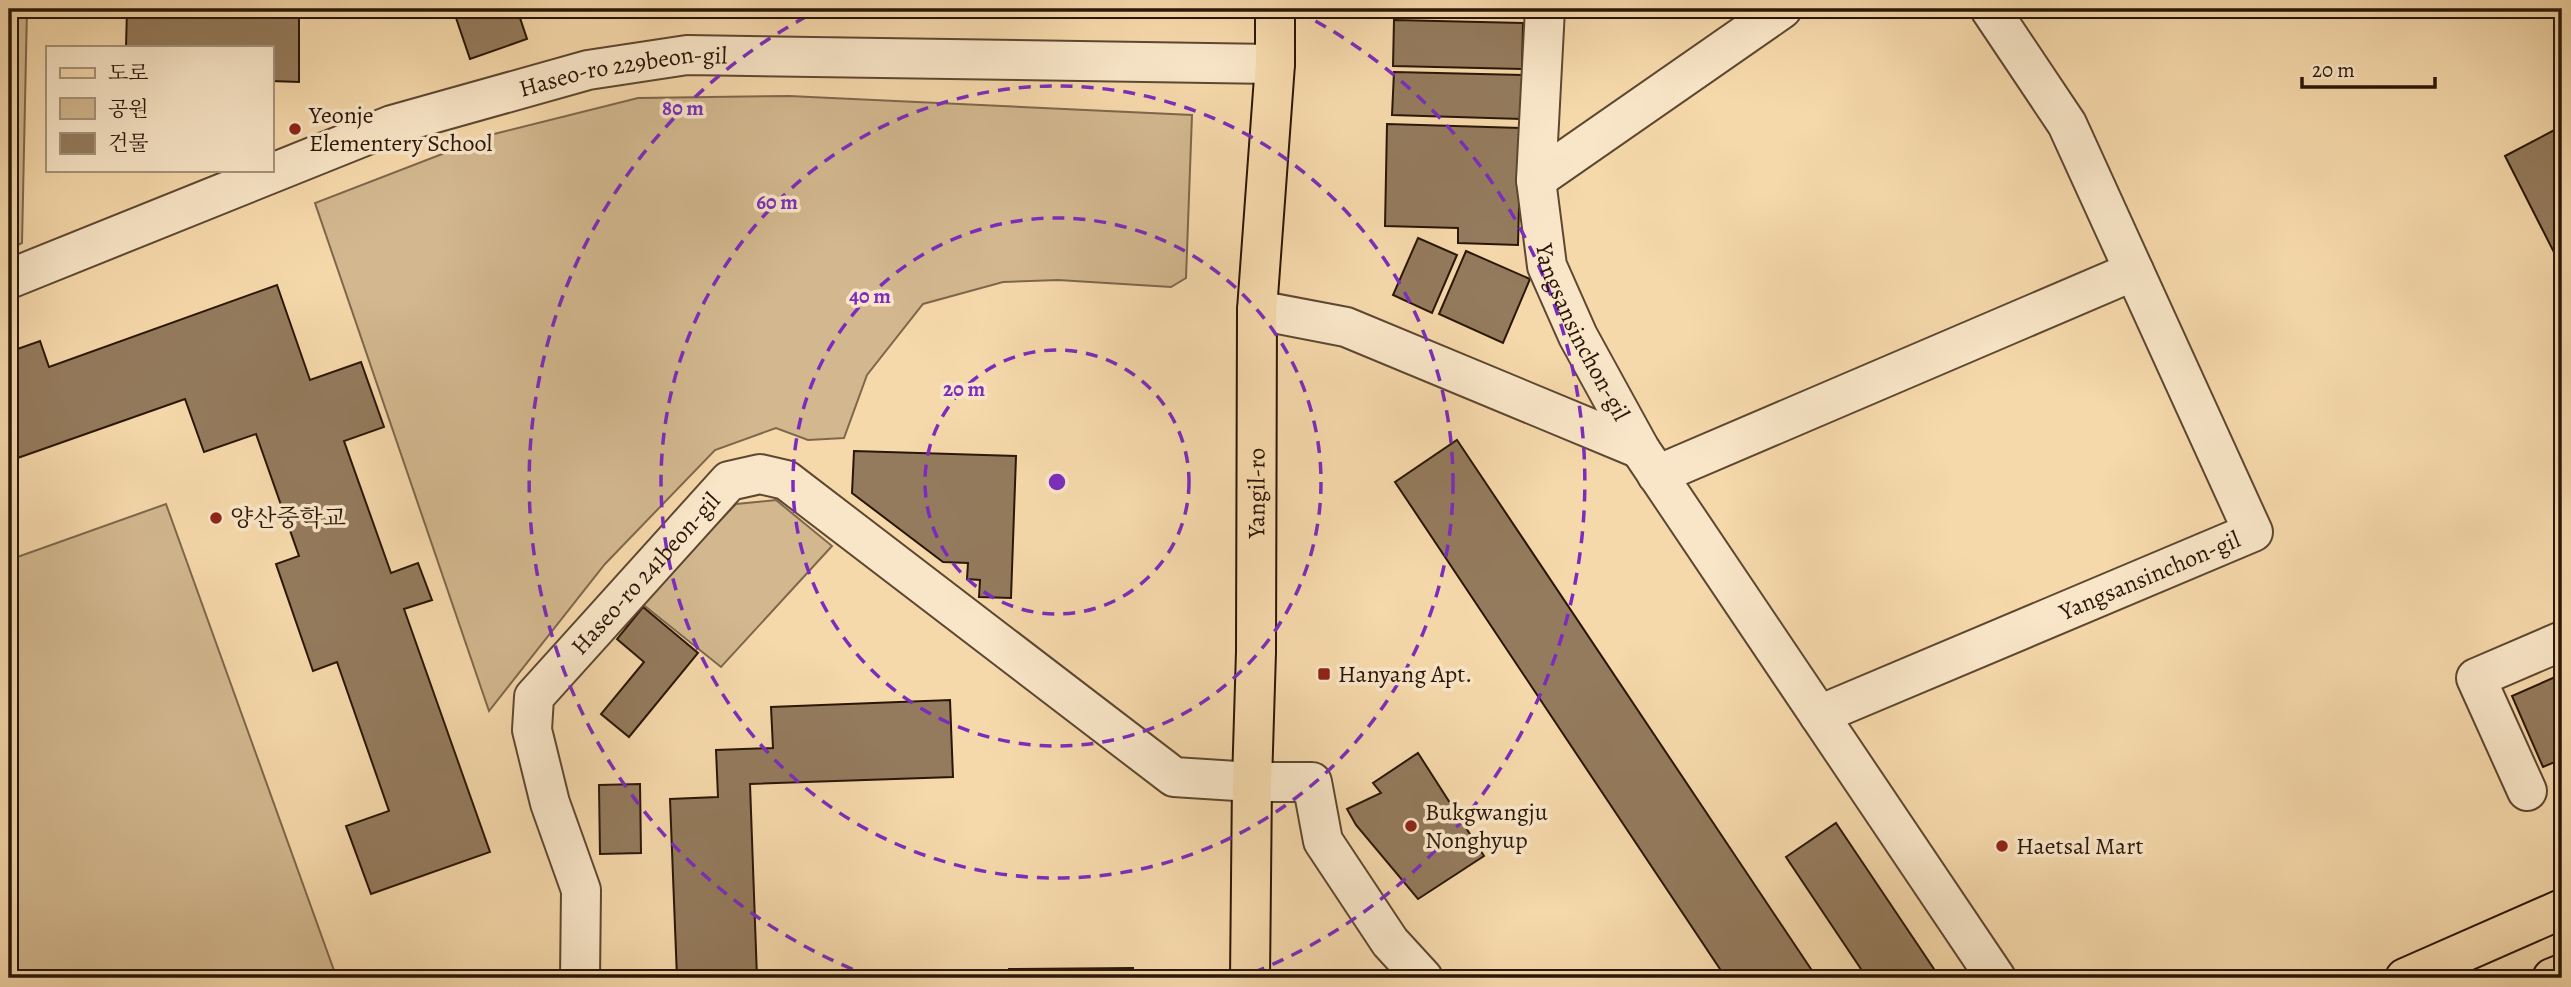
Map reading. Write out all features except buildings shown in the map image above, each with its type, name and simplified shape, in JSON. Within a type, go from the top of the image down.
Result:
[{"type":"main road","name":"Yangil-ro","points":[[1250,978],[1256,652],[1257,310],[1275,64],[1275,9]]},
{"type":"main road","points":[[2405,978],[2562,909]]},
{"type":"main road","points":[[2552,978],[2562,974]]},
{"type":"street","name":"Yangsansinchon-gil","points":[[1545,9],[1536,180],[1548,267],[1578,336],[1648,462],[1996,978]]},
{"type":"street","points":[[1536,180],[1782,9]]},
{"type":"street","name":"Yangsansinchon-gil","points":[[1819,715],[2253,532],[2067,124],[1990,9]]},
{"type":"street","name":"Haseo-ro 229beon-gil","points":[[9,279],[392,125],[588,70],[687,55],[1275,64]]},
{"type":"street","points":[[1257,310],[1346,327],[1648,462],[2134,271]]},
{"type":"street","name":"Haseo-ro 241beon-gil","points":[[580,978],[581,890],[550,803],[532,730],[534,697],[729,481],[760,474],[786,480],[1174,777],[1252,782],[1312,782],[1323,841],[1390,943],[1423,978]]},
{"type":"street","points":[[2526,791],[2476,678],[2562,641]]},
{"type":"green space","points":[[9,9],[27,9],[22,243],[9,249]]},
{"type":"green space","points":[[789,96],[1192,115],[1186,278],[1171,287],[1058,280],[1003,282],[923,304],[867,375],[844,438],[808,440],[776,428],[715,450],[605,564],[489,711],[315,203],[494,134],[638,98]]},
{"type":"green space","points":[[776,500],[832,546],[721,667],[641,603],[736,504]]},
{"type":"green space","points":[[166,504],[336,976],[9,978],[9,560]]},
{"type":"place","name":"Yeonje Elementery School","points":[[295,129]]},
{"type":"place","name":"양산중학교","points":[[216,518]]},
{"type":"place","name":"Hanyang Apt.","points":[[1324,674]]},
{"type":"place","name":"Bukgwangju Nonghyup","points":[[1411,826]]},
{"type":"place","name":"Haetsal Mart","points":[[2002,846]]}]
